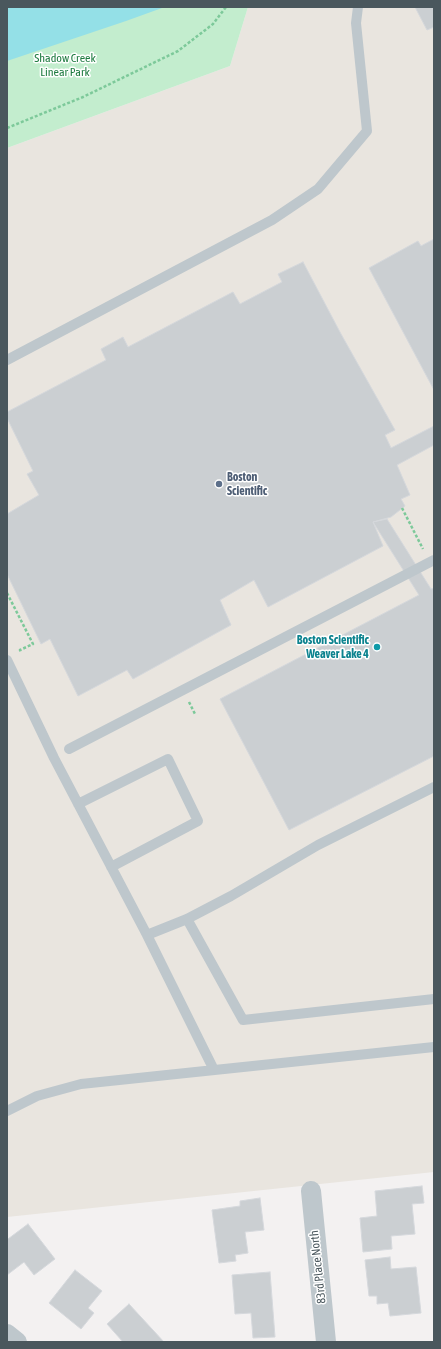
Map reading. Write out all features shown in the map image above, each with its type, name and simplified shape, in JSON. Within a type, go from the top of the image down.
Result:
[{"type":"street","name":"83rd Place North","points":[[311,1191],[326,1342]]},
{"type":"street","points":[[7,1334],[17,1342]]},
{"type":"lane","points":[[7,360],[272,220],[318,189],[367,131],[356,23],[358,7]]},
{"type":"lane","points":[[69,749],[434,560]]},
{"type":"lane","points":[[7,660],[54,758],[147,935],[214,1070]]},
{"type":"lane","points":[[78,804],[168,759],[198,821],[111,867]]},
{"type":"lane","points":[[147,935],[187,919],[231,896],[318,845],[434,787]]},
{"type":"lane","points":[[187,919],[243,1020],[434,998]]},
{"type":"lane","points":[[7,1111],[37,1096],[80,1084],[434,1047]]},
{"type":"path","points":[[7,128],[83,97],[178,51],[213,24],[226,7]]},
{"type":"path","points":[[402,508],[421,545]]},
{"type":"path","points":[[7,593],[33,644],[20,650],[23,657]]},
{"type":"shaded area","points":[[248,7],[434,7],[434,1172],[7,1217],[7,148],[230,66]]},
{"type":"green space","name":"Shadow Creek Linear Park","points":[[7,7],[248,7],[230,66],[7,148]]},
{"type":"water","points":[[7,7],[162,7],[162,8],[7,61]]},
{"type":"building","points":[[415,7],[434,7],[434,27],[427,30]]},
{"type":"building","points":[[434,239],[434,390],[369,268],[418,241],[421,246]]},
{"type":"building","name":"Boston Scientific","points":[[303,262],[341,334],[395,430],[385,435],[391,448],[434,426],[434,445],[397,465],[410,495],[401,499],[405,506],[391,517],[373,522],[383,546],[268,607],[254,580],[220,600],[231,625],[133,679],[127,670],[78,696],[50,639],[41,644],[7,574],[7,514],[39,495],[27,474],[33,471],[7,418],[7,412],[106,360],[101,349],[123,337],[128,347],[233,292],[240,304],[282,282],[278,274]]},
{"type":"building","name":"Boston Scientific Weaver Lake 4","points":[[387,519],[431,589],[434,588],[434,756],[289,830],[220,699],[419,595],[373,522]]},
{"type":"building","points":[[422,1186],[424,1203],[412,1204],[415,1234],[391,1236],[392,1249],[363,1252],[360,1218],[377,1216],[375,1191]]},
{"type":"building","points":[[260,1198],[264,1230],[245,1232],[248,1253],[235,1255],[236,1261],[219,1263],[212,1210],[240,1206],[240,1201]]},
{"type":"building","points":[[28,1224],[55,1259],[34,1275],[24,1262],[7,1275],[7,1238],[8,1239]]},
{"type":"building","points":[[390,1257],[391,1269],[416,1267],[421,1313],[390,1316],[388,1303],[377,1304],[377,1296],[369,1296],[365,1260]]},
{"type":"building","points":[[75,1270],[102,1291],[88,1308],[94,1313],[81,1329],[49,1303]]},
{"type":"building","points":[[270,1272],[275,1337],[253,1338],[251,1313],[235,1314],[232,1275]]},
{"type":"building","points":[[129,1304],[164,1342],[123,1342],[107,1324]]},
{"type":"place","name":"Boston Scientific","points":[[219,484]]},
{"type":"place","name":"Boston Scientific Weaver Lake 4","points":[[377,647]]}]
